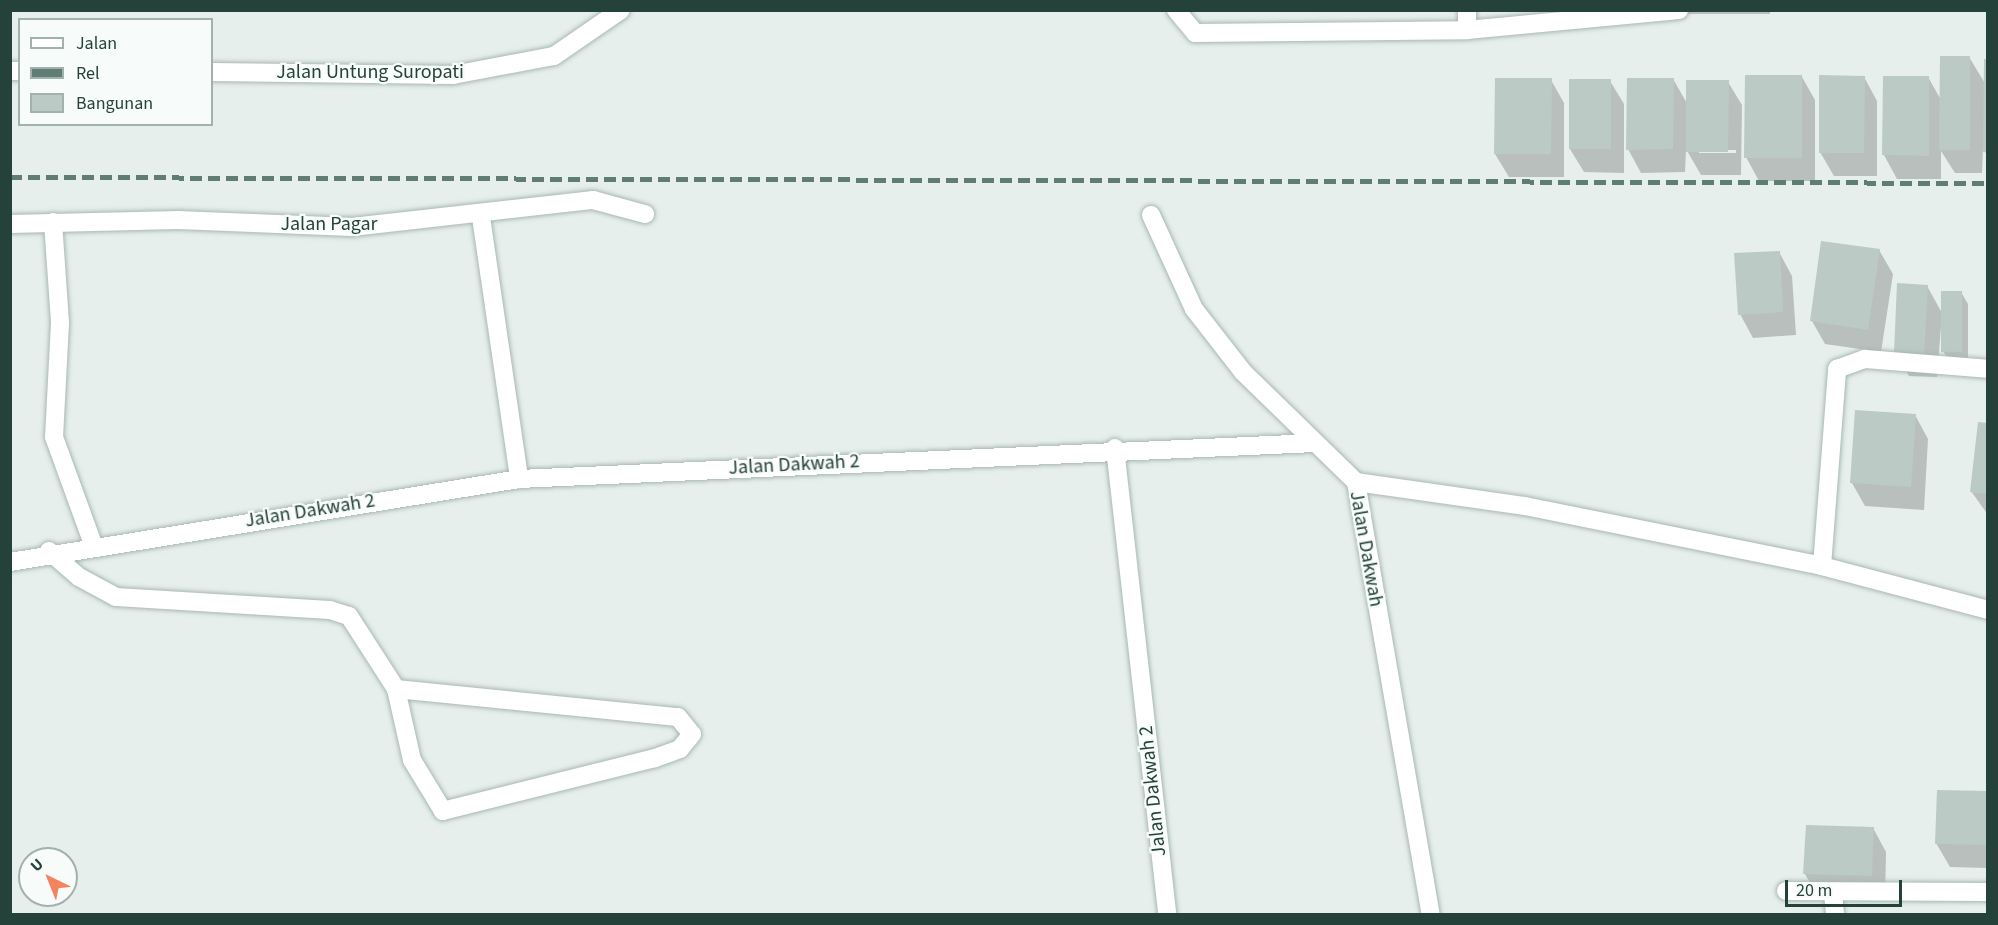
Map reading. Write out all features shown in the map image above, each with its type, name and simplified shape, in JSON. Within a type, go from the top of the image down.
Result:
[{"type":"street","name":"Jalan Untung Suropati","points":[[213,72],[453,75],[554,56],[621,10]]},
{"type":"street","points":[[1176,10],[1195,33],[1467,30],[1679,10]]},
{"type":"street","points":[[1467,10],[1467,30]]},
{"type":"street","name":"Jalan Pagar","points":[[10,224],[178,220],[352,227],[481,217],[593,200],[645,214]]},
{"type":"street","name":"Jalan Dakwah","points":[[1151,215],[1194,309],[1243,372],[1356,482],[1431,915]]},
{"type":"street","points":[[481,217],[519,479]]},
{"type":"street","points":[[52,222],[60,322],[54,437],[93,544]]},
{"type":"street","points":[[1822,566],[1837,369],[1866,359],[1988,369]]},
{"type":"street","points":[[1115,448],[1315,443]]},
{"type":"street","name":"Jalan Dakwah 2","points":[[10,562],[49,551],[519,479],[1115,448],[1167,915]]},
{"type":"street","points":[[1356,482],[1525,506],[1822,566],[1988,610]]},
{"type":"street","points":[[49,551],[79,577],[116,597],[330,610],[350,616],[396,688],[412,760],[443,811],[655,758],[680,748],[692,734],[678,717],[396,688]]},
{"type":"street","points":[[1786,891],[1833,894],[1988,892]]},
{"type":"street","points":[[1833,894],[1835,915]]},
{"type":"building","points":[[1940,56],[1970,56],[1970,150],[1939,150]]},
{"type":"building","points":[[1984,59],[1988,59],[1988,152],[1983,152]]},
{"type":"building","points":[[1745,75],[1802,75],[1802,158],[1744,158]]},
{"type":"building","points":[[1819,75],[1865,76],[1864,153],[1819,153]]},
{"type":"building","points":[[1883,76],[1929,76],[1929,156],[1882,155]]},
{"type":"building","points":[[1495,78],[1552,78],[1551,154],[1494,154]]},
{"type":"building","points":[[1627,78],[1674,78],[1673,149],[1626,150]]},
{"type":"building","points":[[1569,79],[1611,79],[1611,149],[1569,149]]},
{"type":"building","points":[[1686,80],[1729,80],[1728,152],[1686,152]]},
{"type":"building","points":[[1821,241],[1880,249],[1868,330],[1810,321]]},
{"type":"building","points":[[1780,251],[1783,312],[1738,315],[1734,253]]},
{"type":"building","points":[[1897,283],[1928,285],[1924,354],[1894,353]]},
{"type":"building","points":[[1941,291],[1962,291],[1962,352],[1941,352]]},
{"type":"building","points":[[1855,410],[1916,414],[1911,487],[1850,483]]},
{"type":"building","points":[[1978,422],[1988,423],[1988,494],[1970,492]]},
{"type":"building","points":[[1937,790],[1988,791],[1988,845],[1935,844]]},
{"type":"building","points":[[1806,825],[1874,827],[1872,876],[1803,874]]},
{"type":"railway","points":[[10,177],[1988,183]]}]
